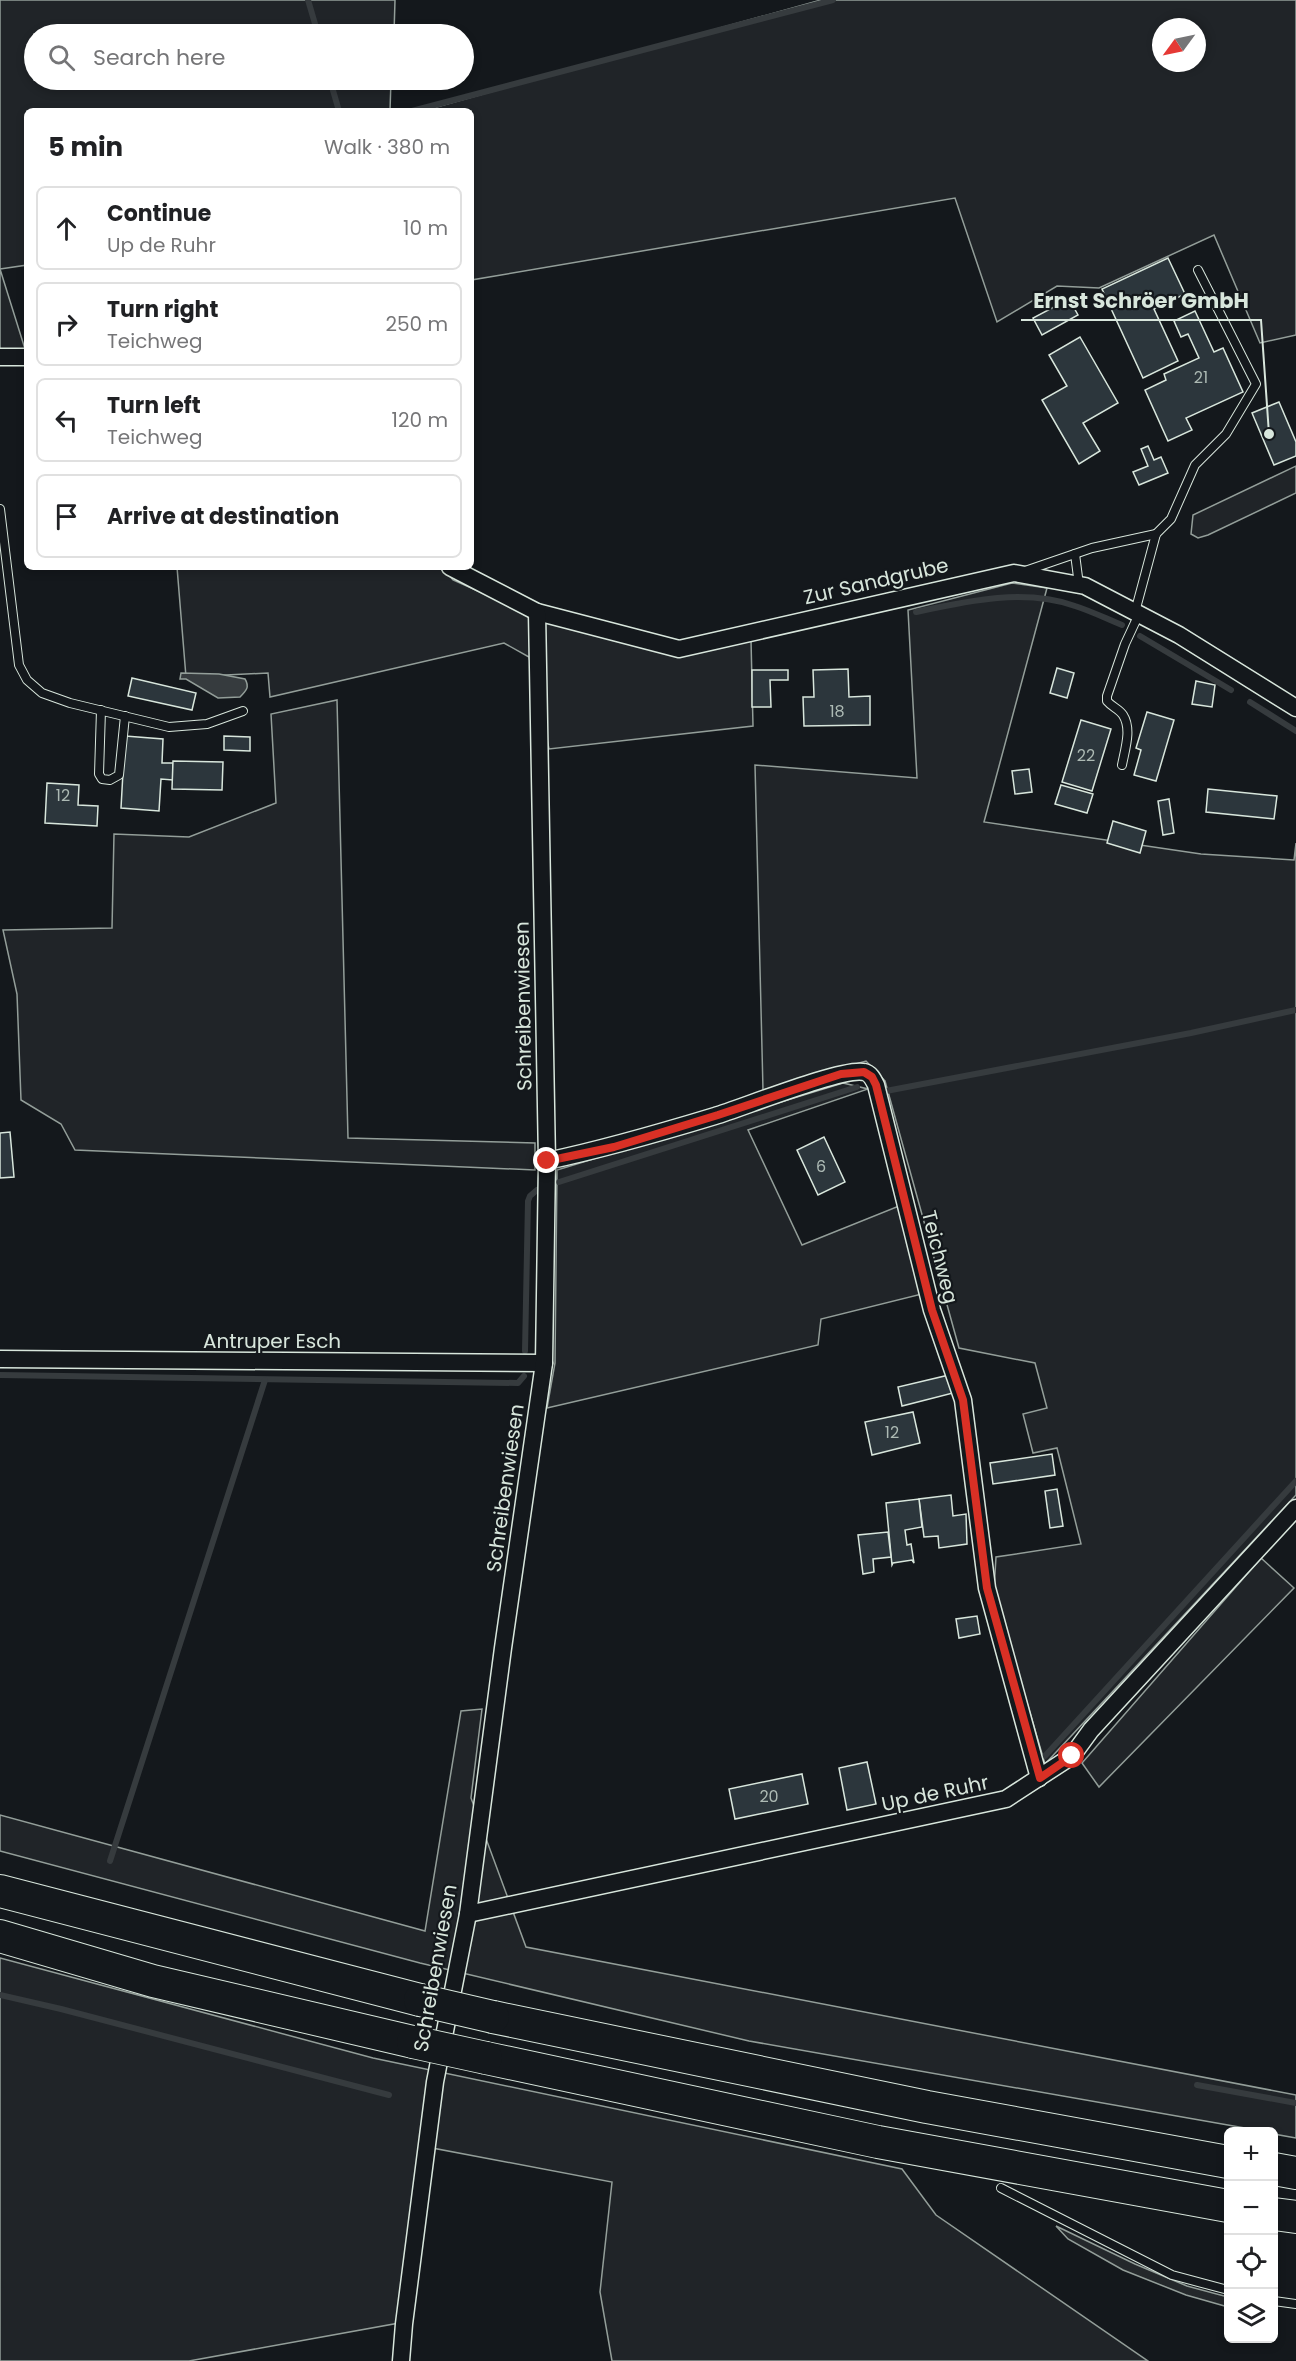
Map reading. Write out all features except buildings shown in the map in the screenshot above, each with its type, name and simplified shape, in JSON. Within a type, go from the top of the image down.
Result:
[{"type":"highway","points":[[0,1891],[493,2017],[927,2107],[1224,2161]]},
{"type":"highway","points":[[0,1936],[153,1981],[413,2042],[878,2142],[1224,2205]]},
{"type":"highway","points":[[878,2142],[1001,2188]]},
{"type":"highway","points":[[1278,2170],[1296,2173]]},
{"type":"highway","points":[[1278,2215],[1296,2217]]},
{"type":"street","points":[[0,357],[24,357]]},
{"type":"street","name":"Zur Sandgrube","points":[[456,570],[537,612],[679,649],[964,583],[1019,573],[1085,586],[1179,635],[1296,708]]},
{"type":"street","name":"Schreibenwiesen","points":[[402,2361],[404,2324],[435,2082],[468,1914],[544,1363],[547,1161],[537,612]]},
{"type":"street","name":"Teichweg","points":[[547,1161],[614,1147],[841,1074],[864,1072],[872,1077],[876,1085],[932,1310],[963,1400],[987,1588],[1040,1778]]},
{"type":"street","name":"Antruper Esch","points":[[0,1359],[544,1363]]},
{"type":"street","name":"Up de Ruhr","points":[[468,1914],[1006,1799],[1072,1756],[1091,1730],[1296,1508]]},
{"type":"lane","points":[[1122,765],[1128,732],[1126,722],[1123,715],[1107,701],[1107,696],[1137,613],[1156,534],[1171,519],[1195,465],[1226,434],[1256,384],[1198,270]]},
{"type":"lane","points":[[0,509],[19,664],[27,680],[42,693],[70,703],[169,727],[207,724],[243,711]]},
{"type":"lane","points":[[1019,573],[1092,548],[1156,534]]},
{"type":"lane","points":[[1076,554],[1078,585]]},
{"type":"lane","points":[[101,710],[99,774],[102,779],[110,780],[119,775],[125,716]]},
{"type":"lane","points":[[1001,2188],[1172,2275],[1224,2289]]},
{"type":"lane","points":[[1278,2302],[1296,2304]]},
{"type":"shaded area","points":[[0,0],[395,0],[394,24],[24,24],[24,90],[391,90],[390,108],[24,108],[24,265],[0,269]]},
{"type":"shaded area","points":[[821,0],[1296,0],[1296,335],[1260,343],[1214,235],[1099,288],[1057,286],[997,322],[955,198],[474,279],[474,108],[433,108]]},
{"type":"shaded area","points":[[0,269],[24,349],[0,349]]},
{"type":"shaded area","points":[[1296,466],[1296,493],[1208,535],[1198,538],[1191,534],[1193,515]]},
{"type":"shaded area","points":[[177,570],[445,570],[453,580],[545,621],[677,654],[751,640],[753,726],[549,749],[529,657],[504,643],[270,697],[268,673],[186,677]]},
{"type":"shaded area","points":[[1012,583],[1047,588],[984,822],[1201,854],[1294,860],[1296,843],[1296,1495],[1045,1764],[994,1590],[996,1557],[1081,1544],[1057,1448],[1033,1453],[1023,1414],[1047,1408],[1035,1363],[959,1348],[885,1081],[866,1061],[763,1090],[755,765],[917,778],[908,610]]},
{"type":"shaded area","points":[[181,673],[219,674],[245,679],[247,687],[240,697],[218,698],[186,679],[180,679]]},
{"type":"shaded area","points":[[337,700],[348,1138],[535,1143],[535,1170],[75,1150],[61,1124],[21,1100],[17,994],[3,930],[112,928],[114,834],[189,837],[276,803],[271,714]]},
{"type":"shaded area","points":[[843,1083],[868,1089],[748,1130],[802,1245],[899,1206],[922,1294],[821,1319],[818,1345],[547,1408],[555,1363],[557,1170]]},
{"type":"shaded area","points":[[1261,1558],[1294,1588],[1099,1787],[1082,1763]]},
{"type":"shaded area","points":[[482,1709],[471,1798],[526,1947],[1296,2095],[1296,2138],[1278,2135],[1278,2127],[1239,2127],[749,2041],[420,1963],[0,1851],[0,1815],[425,1931],[461,1711]]},
{"type":"shaded area","points":[[0,1958],[373,2058],[902,2169],[936,2215],[1148,2361],[612,2361],[600,2292],[612,2182],[432,2148],[410,2321],[189,2361],[0,2361]]},
{"type":"shaded area","points":[[1056,2226],[1187,2286],[1224,2296],[1224,2306],[1186,2295],[1123,2270],[1068,2239]]},
{"type":"waterway","points":[[308,0],[315,24]]},
{"type":"waterway","points":[[423,108],[833,0]]},
{"type":"waterway","points":[[333,90],[338,108]]},
{"type":"waterway","points":[[916,612],[996,598],[1036,598],[1075,606],[1122,625]]},
{"type":"waterway","points":[[1140,636],[1231,690]]},
{"type":"waterway","points":[[1250,702],[1296,731]]},
{"type":"waterway","points":[[886,1091],[1191,1033],[1296,1010]]},
{"type":"waterway","points":[[559,1182],[857,1087]]},
{"type":"waterway","points":[[525,1351],[528,1201],[537,1190]]},
{"type":"waterway","points":[[0,1375],[518,1383],[524,1376]]},
{"type":"waterway","points":[[110,1861],[265,1380]]},
{"type":"waterway","points":[[1045,1756],[1296,1481]]},
{"type":"waterway","points":[[0,1995],[389,2095]]},
{"type":"waterway","points":[[1197,2085],[1296,2103]]},
{"type":"place","name":"Ernst Schröer GmbH","points":[[1269,434]]},
{"type":"route","points":[[547,1161],[614,1147],[841,1074],[864,1072],[872,1077],[876,1085],[932,1310],[963,1400],[987,1588],[1040,1778],[1072,1756]]}]
